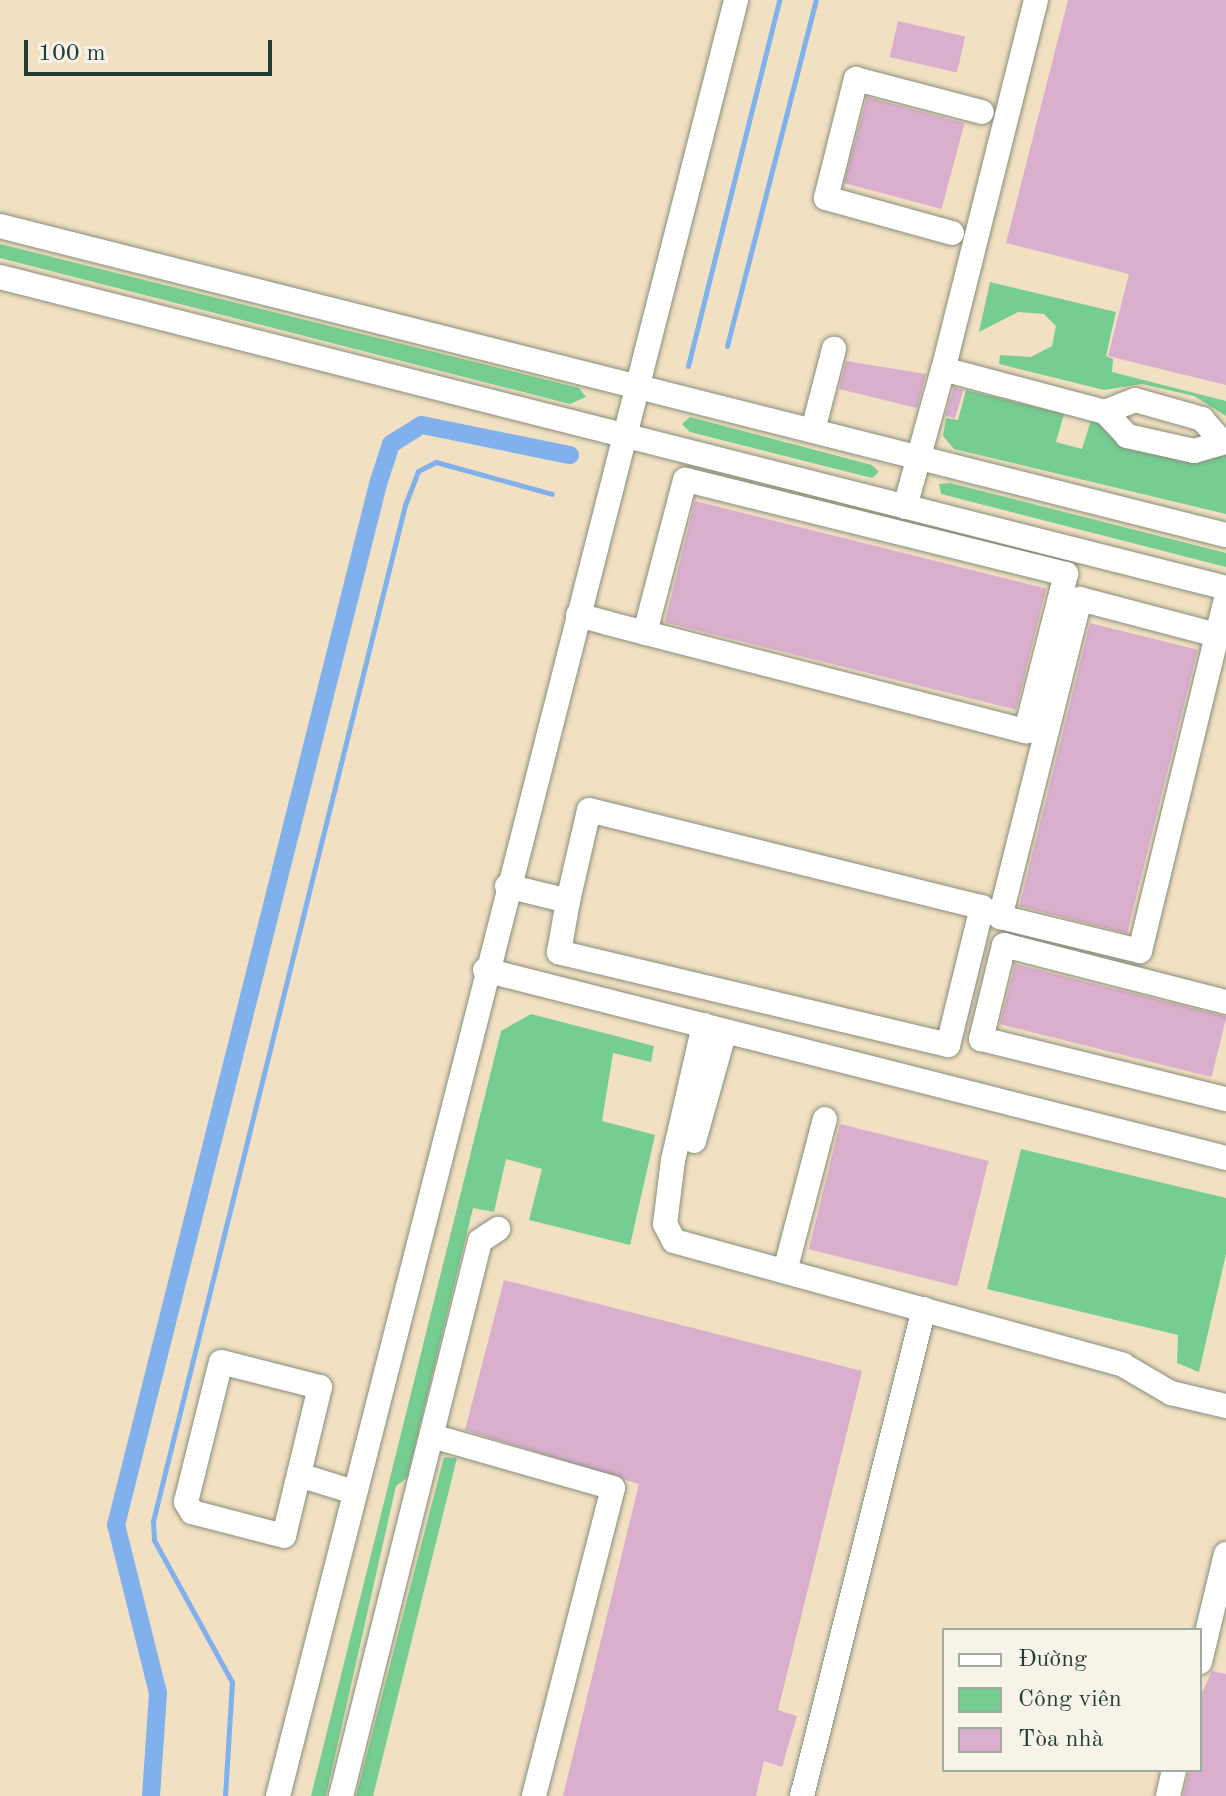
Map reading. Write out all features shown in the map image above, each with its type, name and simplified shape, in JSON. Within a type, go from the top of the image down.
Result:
[{"type":"street","points":[[278,1796],[485,970],[639,386],[736,0]]},
{"type":"street","points":[[905,507],[1036,0]]},
{"type":"street","points":[[952,233],[826,198],[822,172],[856,79],[982,112]]},
{"type":"street","points":[[0,226],[1226,535]]},
{"type":"street","points":[[0,277],[1226,588]]},
{"type":"street","points":[[813,430],[834,349]]},
{"type":"street","points":[[943,369],[1105,412],[1127,436],[1194,451],[1224,442],[1202,419],[1135,400],[1105,412]]},
{"type":"street","points":[[578,615],[645,633],[1026,731],[1066,574],[685,480],[645,633]]},
{"type":"street","points":[[1217,635],[1080,599],[1000,917],[1140,951],[1217,635],[1226,598]]},
{"type":"street","points":[[589,810],[982,907],[948,1045],[559,952],[568,901],[589,810]]},
{"type":"street","points":[[507,886],[568,901]]},
{"type":"street","points":[[1226,1002],[1004,945],[981,1039],[1226,1099]]},
{"type":"street","points":[[485,970],[1226,1158]]},
{"type":"street","points":[[714,1028],[666,1218],[674,1241],[1123,1365],[1171,1393],[1226,1406]]},
{"type":"street","points":[[785,1271],[825,1119]]},
{"type":"street","points":[[341,1796],[480,1241],[498,1229]]},
{"type":"street","points":[[802,1796],[924,1309]]},
{"type":"street","points":[[221,1362],[320,1387],[299,1475],[284,1536],[192,1512],[186,1502],[221,1362]]},
{"type":"street","points":[[432,1436],[613,1488],[534,1796]]},
{"type":"street","points":[[299,1475],[354,1492]]},
{"type":"street","points":[[1202,1654],[1226,1554]]},
{"type":"street","points":[[1168,1796],[1174,1772]]},
{"type":"green space","points":[[0,244],[579,388],[586,397],[570,404],[0,258]]},
{"type":"green space","points":[[990,282],[1116,312],[1106,356],[1113,359],[1112,372],[1226,401],[1226,416],[1194,396],[1142,384],[1104,390],[999,364],[1000,355],[1031,357],[1052,346],[1056,326],[1044,314],[1018,312],[979,332]]},
{"type":"green space","points":[[966,390],[1064,414],[1056,442],[1082,449],[1091,420],[1226,455],[1226,514],[954,449],[943,436],[946,418],[958,420]]},
{"type":"green space","points":[[690,417],[872,465],[879,472],[872,478],[690,432],[682,424]]},
{"type":"green space","points":[[950,483],[1226,553],[1226,567],[941,494],[939,484]]},
{"type":"green space","points":[[531,1014],[654,1046],[651,1062],[613,1053],[602,1121],[655,1135],[630,1245],[529,1220],[542,1169],[506,1159],[494,1212],[473,1208],[407,1478],[396,1486],[326,1796],[311,1796],[501,1031]]},
{"type":"green space","points":[[1021,1149],[1226,1198],[1226,1254],[1199,1372],[1177,1363],[1178,1335],[987,1289]]},
{"type":"green space","points":[[444,1457],[457,1458],[373,1796],[356,1796]]},
{"type":"building","points":[[1068,0],[1226,0],[1226,385],[1108,356],[1129,274],[1006,243]]},
{"type":"building","points":[[898,21],[965,37],[957,73],[890,57]]},
{"type":"building","points":[[867,97],[965,123],[942,209],[844,183]]},
{"type":"building","points":[[846,361],[926,374],[917,408],[839,389]]},
{"type":"building","points":[[954,387],[964,390],[955,419],[945,416]]},
{"type":"building","points":[[695,501],[1046,589],[1016,710],[665,622]]},
{"type":"building","points":[[1090,623],[1198,650],[1127,933],[1019,906]]},
{"type":"building","points":[[1015,964],[1226,1017],[1212,1077],[1000,1024]]},
{"type":"building","points":[[840,1124],[988,1161],[957,1286],[809,1249]]},
{"type":"building","points":[[504,1280],[862,1371],[778,1710],[797,1716],[782,1767],[764,1761],[756,1796],[563,1796],[639,1484],[465,1430]]},
{"type":"building","points":[[1212,1671],[1226,1674],[1226,1796],[1183,1796],[1189,1772],[1202,1772],[1202,1693]]},
{"type":"waterway","points":[[688,366],[779,0]]},
{"type":"waterway","points":[[727,346],[816,0]]},
{"type":"waterway","points":[[151,1796],[158,1693],[116,1525],[378,484],[391,444],[422,425],[570,455]]},
{"type":"waterway","points":[[225,1796],[232,1682],[154,1540],[153,1521],[405,505],[418,471],[436,462],[552,494]]}]
